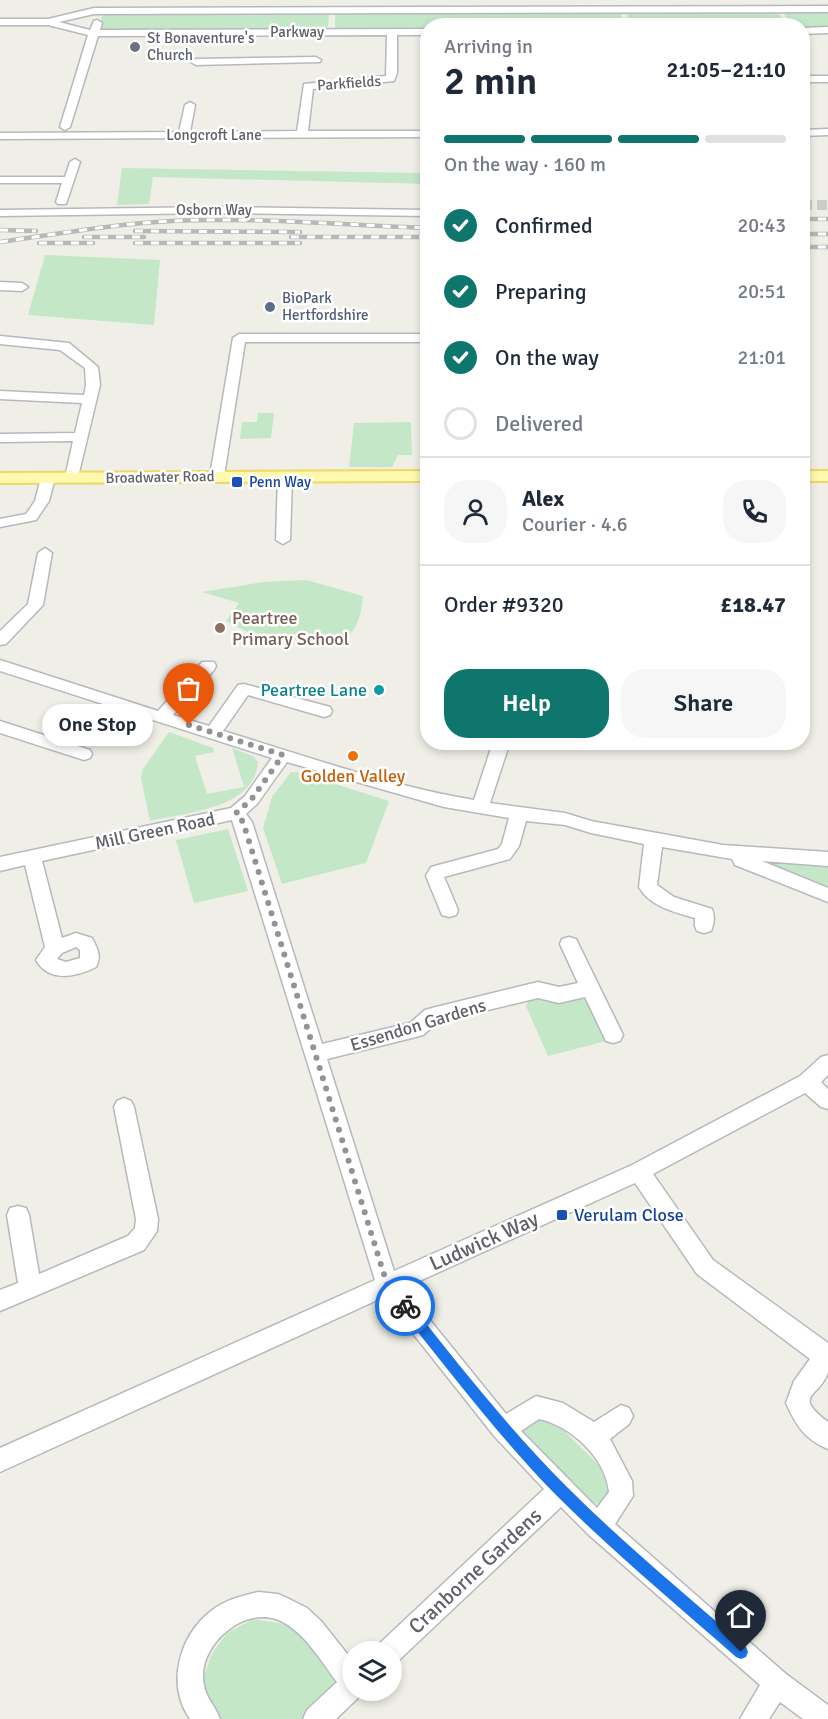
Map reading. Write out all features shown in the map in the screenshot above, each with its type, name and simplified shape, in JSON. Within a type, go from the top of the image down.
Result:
[{"type":"main road","name":"Broadwater Road","points":[[0,478],[420,476]]},
{"type":"main road","points":[[810,476],[828,476]]},
{"type":"street","points":[[65,127],[101,11],[102,0]]},
{"type":"street","name":"Parkway","points":[[0,22],[48,22],[86,12],[101,11],[271,5],[333,10],[522,5],[630,10],[698,5],[828,9]]},
{"type":"street","points":[[774,9],[784,18]]},
{"type":"street","points":[[331,32],[333,10]]},
{"type":"street","points":[[625,18],[624,15],[630,10]]},
{"type":"street","name":"Parkway","points":[[48,22],[94,33],[244,41],[331,32],[420,32]]},
{"type":"street","points":[[810,31],[828,30]]},
{"type":"street","name":"Parkfields","points":[[302,134],[308,86],[390,80],[392,32]]},
{"type":"street","points":[[237,62],[244,41]]},
{"type":"street","points":[[196,62],[316,60]]},
{"type":"street","points":[[810,79],[828,80]]},
{"type":"street","points":[[184,135],[190,105]]},
{"type":"street","points":[[810,133],[828,132]]},
{"type":"street","name":"Longcroft Lane","points":[[0,136],[420,134]]},
{"type":"street","points":[[62,202],[75,162]]},
{"type":"street","points":[[0,180],[69,180]]},
{"type":"street","name":"Osborn Way","points":[[0,213],[206,210],[420,213]]},
{"type":"street","points":[[0,286],[22,287]]},
{"type":"street","points":[[217,476],[239,338],[420,338]]},
{"type":"street","points":[[0,340],[64,346],[91,367],[93,385],[72,478]]},
{"type":"street","points":[[0,395],[88,399]]},
{"type":"street","points":[[0,438],[80,437]]},
{"type":"street","points":[[283,540],[285,476]]},
{"type":"street","points":[[0,523],[31,517],[42,501],[48,478]]},
{"type":"street","points":[[0,640],[35,605],[45,554]]},
{"type":"street","points":[[162,717],[208,666]]},
{"type":"street","points":[[3,671],[387,786],[480,807],[573,820],[591,827],[723,852],[828,859]]},
{"type":"street","points":[[213,733],[244,689],[324,711]]},
{"type":"street","points":[[0,727],[84,754]]},
{"type":"street","points":[[480,807],[499,750]]},
{"type":"street","name":"Mill Green Road","points":[[0,864],[236,813],[251,800],[283,755]]},
{"type":"street","points":[[236,813],[243,822],[387,1284],[503,1429],[561,1490],[598,1526],[777,1683],[825,1719]]},
{"type":"street","points":[[449,909],[435,876],[437,872],[504,854],[510,846],[519,814]]},
{"type":"street","points":[[654,838],[648,887],[667,902],[705,914],[704,926]]},
{"type":"street","points":[[723,852],[828,895]]},
{"type":"street","points":[[32,857],[55,948]]},
{"type":"street","points":[[569,944],[613,1035]]},
{"type":"street","name":"Essendon Gardens","points":[[315,1054],[416,1029],[432,1016],[538,990],[559,995],[591,988]]},
{"type":"street","name":"Ludwick Way","points":[[0,1460],[639,1172],[807,1082],[828,1063]]},
{"type":"street","points":[[807,1082],[828,1101]]},
{"type":"street","points":[[0,1300],[136,1243],[146,1231],[147,1219],[124,1107]]},
{"type":"street","points":[[639,1172],[705,1267],[827,1355],[802,1389],[798,1403],[805,1419],[828,1437]]},
{"type":"street","points":[[18,1215],[30,1288]]},
{"type":"street","points":[[503,1429],[536,1407],[555,1411],[595,1436],[620,1481],[621,1496],[598,1526]]},
{"type":"street","points":[[595,1436],[621,1416]]},
{"type":"street","name":"Cranborne Gardens","points":[[401,1641],[561,1490]]},
{"type":"street","points":[[207,1719],[192,1697],[190,1667],[202,1636],[230,1612],[253,1603],[277,1607],[298,1617],[342,1669]]},
{"type":"street","points":[[753,1719],[777,1683]]},
{"type":"street","points":[[316,1719],[342,1695]]},
{"type":"green space","points":[[633,11],[775,12],[782,18],[628,18],[627,15]]},
{"type":"green space","points":[[828,11],[828,29],[810,29],[810,18],[787,18],[783,12]]},
{"type":"green space","points":[[341,12],[623,12],[622,18],[420,18],[420,30],[341,30],[335,27],[335,15]]},
{"type":"green space","points":[[110,13],[326,13],[329,15],[328,27],[321,30],[100,29],[102,16]]},
{"type":"green space","points":[[122,168],[420,173],[420,184],[153,177],[149,204],[117,205]]},
{"type":"green space","points":[[45,255],[160,260],[154,325],[28,315]]},
{"type":"green space","points":[[258,413],[274,413],[271,438],[240,439],[242,422],[257,422]]},
{"type":"green space","points":[[411,422],[412,455],[398,455],[392,467],[349,467],[354,423]]},
{"type":"green space","points":[[306,580],[363,596],[357,624],[350,635],[338,644],[253,635],[226,621],[239,603],[202,592],[263,582]]},
{"type":"green space","points":[[169,732],[213,748],[214,752],[195,756],[207,794],[244,787],[232,748],[253,756],[258,762],[254,778],[245,790],[216,806],[150,821],[141,778],[143,769]]},
{"type":"green space","points":[[291,772],[389,801],[366,863],[282,884],[263,828],[272,797]]},
{"type":"green space","points":[[228,829],[248,891],[194,903],[176,840]]},
{"type":"green space","points":[[772,863],[828,864],[828,890],[768,865]]},
{"type":"green space","points":[[541,996],[585,996],[606,1041],[548,1056],[526,1006],[529,1000]]},
{"type":"green space","points":[[537,1415],[553,1420],[611,1477],[613,1492],[600,1504],[584,1502],[525,1443],[522,1428]]},
{"type":"green space","points":[[253,1619],[285,1624],[298,1630],[332,1671],[335,1682],[330,1693],[301,1719],[217,1719],[206,1703],[204,1677],[211,1655],[227,1633]]},
{"type":"tunnel","points":[[810,205],[828,205]]},
{"type":"railway","points":[[810,219],[828,219]]},
{"type":"railway","points":[[0,242],[107,227],[172,221],[268,221],[420,228]]},
{"type":"railway","points":[[0,230],[36,231]]},
{"type":"railway","points":[[135,231],[300,232]]},
{"type":"railway","points":[[810,234],[828,234]]},
{"type":"railway","points":[[84,237],[144,237]]},
{"type":"railway","points":[[291,237],[420,237]]},
{"type":"railway","points":[[39,243],[93,243]]},
{"type":"railway","points":[[135,243],[300,243]]},
{"type":"railway","points":[[810,247],[828,247]]},
{"type":"way so far","points":[[189,725],[283,755],[265,783],[236,813],[243,822],[387,1284],[405,1306]]},
{"type":"place","name":"St Bonaventure's Church","points":[[135,47]]},
{"type":"place","name":"BioPark Hertfordshire","points":[[270,307]]},
{"type":"place","name":"Penn Way","points":[[237,482]]},
{"type":"place","name":"Peartree Primary School","points":[[220,628]]},
{"type":"place","name":"Peartree Lane","points":[[379,690]]},
{"type":"place","name":"One Stop","points":[[189,725]]},
{"type":"place","name":"Golden Valley","points":[[353,756]]},
{"type":"place","name":"Verulam Close","points":[[562,1215]]},
{"type":"route","points":[[405,1306],[503,1429],[561,1490],[598,1526],[741,1652]]}]
